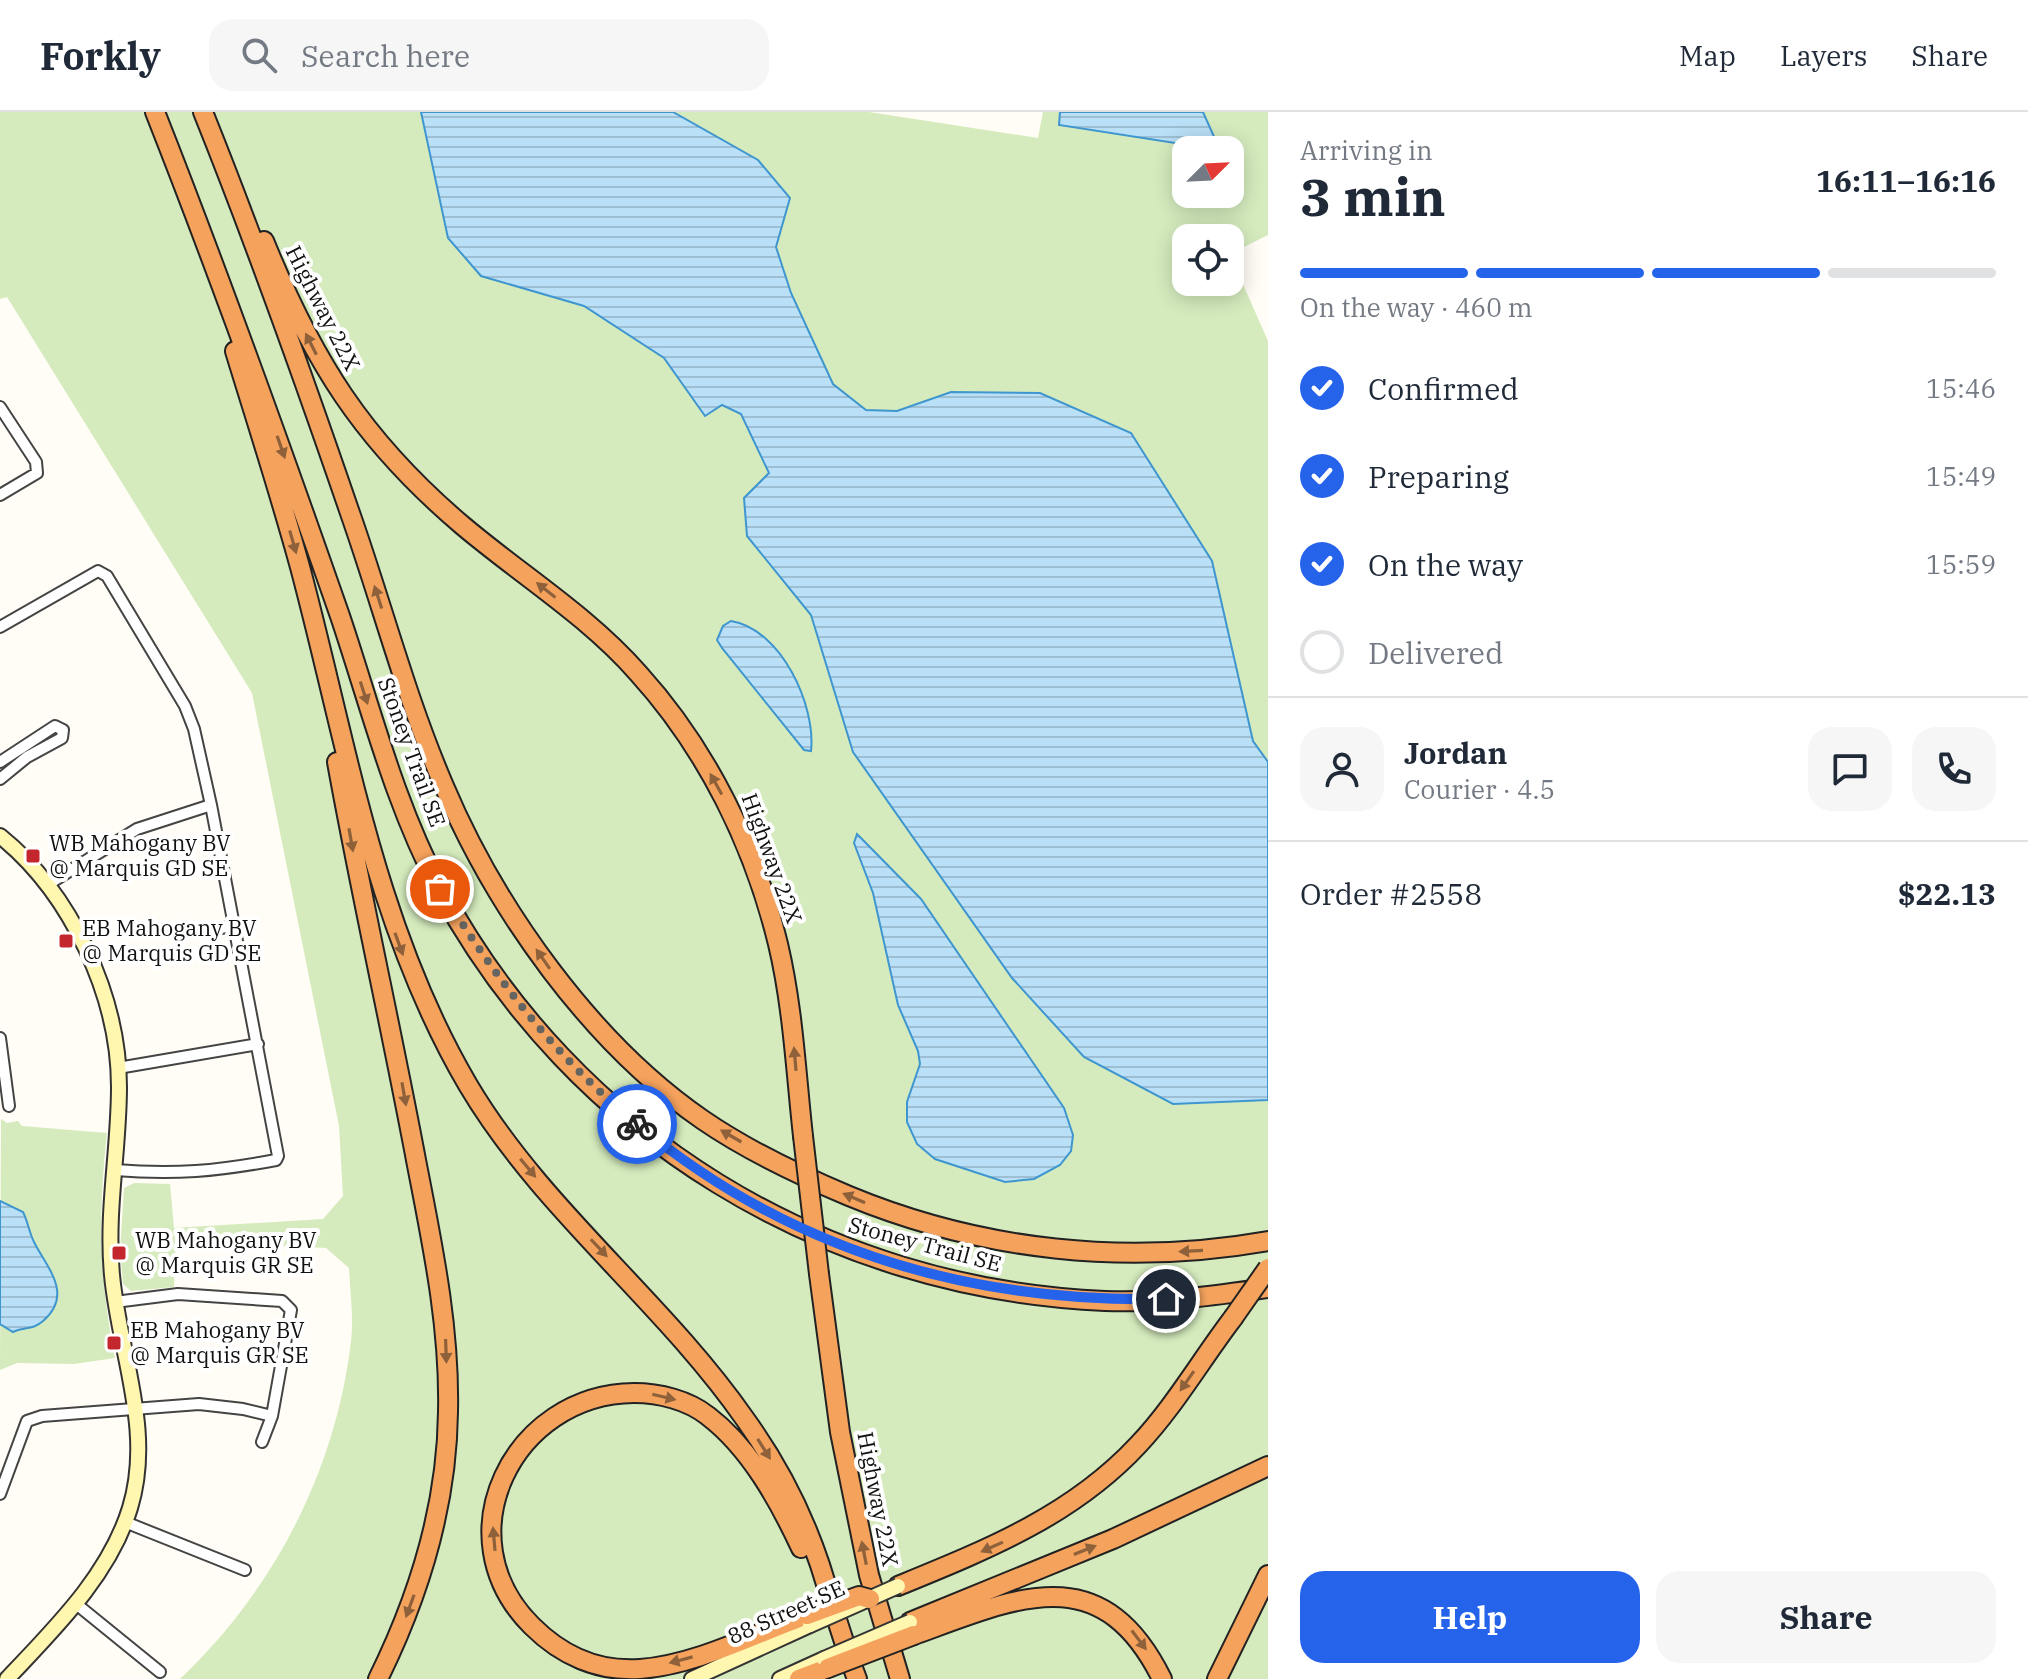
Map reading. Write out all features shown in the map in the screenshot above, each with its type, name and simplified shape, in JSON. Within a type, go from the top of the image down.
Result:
[{"type":"highway","name":"Stoney Trail SE","points":[[155,112],[220,278],[405,814],[440,889],[488,967],[540,1034],[592,1087],[677,1158],[779,1220],[848,1251],[919,1272],[1006,1291],[1106,1301],[1196,1298],[1268,1288]]},
{"type":"highway","name":"Stoney Trail SE","points":[[203,112],[350,512],[443,785],[482,866],[511,915],[552,972],[625,1054],[702,1119],[799,1175],[887,1211],[975,1237],[1094,1254],[1217,1250],[1268,1241]]},
{"type":"highway","name":"Highway 22X","points":[[212,134],[235,172],[286,296],[323,368],[351,410],[424,492],[579,616],[638,672],[681,726],[716,782],[760,884],[778,946],[792,1032],[840,1432],[883,1629],[900,1679]]},
{"type":"highway","points":[[220,278],[229,331],[300,567],[332,707],[383,899],[429,1012],[469,1086],[537,1180],[648,1301],[748,1422],[800,1516],[819,1562],[857,1679]]},
{"type":"highway","points":[[332,707],[334,746],[360,886],[394,1039],[446,1335],[448,1411],[438,1503],[416,1589],[378,1679]]},
{"type":"highway","points":[[898,1586],[1015,1537],[1100,1482],[1154,1426],[1268,1268]]},
{"type":"highway","points":[[837,1623],[765,1481],[733,1440],[707,1415],[689,1405],[665,1396],[620,1393],[572,1405],[534,1431],[512,1457],[501,1480],[492,1529],[496,1561],[506,1589],[523,1617],[539,1634],[578,1660],[606,1667],[640,1669],[682,1661],[808,1620],[859,1596],[870,1599]]},
{"type":"highway","points":[[799,1679],[826,1664],[1113,1539],[1268,1466]]},
{"type":"highway","points":[[1217,1679],[1268,1575]]},
{"type":"highway","points":[[912,1629],[1030,1597],[1074,1598],[1124,1622],[1142,1641],[1162,1679]]},
{"type":"highway","points":[[883,1629],[908,1679]]},
{"type":"street","points":[[0,407],[36,462],[37,473],[0,495]]},
{"type":"street","points":[[0,627],[98,571],[107,576],[185,706],[211,805],[278,1156],[276,1160],[176,1175],[115,1170]]},
{"type":"street","points":[[0,762],[55,726],[63,730],[62,738],[27,757],[0,779]]},
{"type":"street","points":[[47,885],[137,829],[211,805]]},
{"type":"street","points":[[0,836],[47,885],[74,928],[108,1012],[118,1068],[110,1235],[115,1302],[135,1409],[138,1460],[125,1522],[107,1558],[75,1603],[7,1679]]},
{"type":"street","points":[[210,931],[234,925]]},
{"type":"street","points":[[0,1038],[9,1106]]},
{"type":"street","points":[[118,1068],[258,1044]]},
{"type":"street","points":[[115,1302],[178,1294],[282,1301],[291,1310],[272,1416],[262,1442]]},
{"type":"street","points":[[0,1494],[27,1421],[199,1404],[272,1416]]},
{"type":"street","points":[[125,1522],[245,1570]]},
{"type":"street","name":"88 Street SE","points":[[870,1599],[898,1586]]},
{"type":"street","points":[[75,1603],[160,1672]]},
{"type":"street","name":"88 Street SE","points":[[692,1679],[808,1620]]},
{"type":"street","points":[[780,1679],[826,1664]]},
{"type":"green space","points":[[0,112],[869,112],[1038,138],[1043,112],[1268,112],[1268,235],[1244,247],[1244,224],[1172,224],[1172,296],[1244,296],[1244,287],[1268,341],[1268,1679],[180,1679],[244,1607],[295,1525],[315,1481],[331,1436],[351,1341],[349,1268],[326,1248],[176,1240],[174,1287],[131,1291],[123,1284],[120,1251],[124,1188],[134,1183],[170,1184],[174,1228],[323,1219],[343,1196],[339,1126],[252,693],[7,297],[0,299]]},
{"type":"green space","points":[[1,1119],[7,1123],[18,1121],[22,1126],[107,1133],[102,1191],[102,1246],[115,1358],[74,1364],[17,1363],[0,1370]]},
{"type":"water","points":[[421,112],[673,112],[758,160],[790,198],[776,247],[791,293],[833,384],[866,410],[897,411],[951,392],[1040,393],[1131,433],[1212,561],[1253,741],[1268,762],[1268,1100],[1173,1104],[1084,1057],[1012,978],[853,752],[811,615],[747,536],[744,498],[769,473],[741,414],[722,405],[705,416],[664,358],[584,306],[481,276],[448,238]]},
{"type":"water","points":[[1060,112],[1203,112],[1214,136],[1172,136],[1172,143],[1059,125]]},
{"type":"water","points":[[731,621],[749,627],[765,638],[792,672],[808,712],[811,751],[804,750],[717,640],[723,626]]},
{"type":"water","points":[[857,834],[921,899],[1064,1108],[1073,1135],[1071,1151],[1060,1165],[1034,1179],[1005,1182],[935,1159],[917,1144],[907,1122],[907,1102],[920,1064],[918,1051],[898,1005],[873,893],[854,843]]},
{"type":"water","points":[[0,1201],[23,1212],[57,1291],[52,1311],[43,1321],[13,1332],[0,1324]]},
{"type":"way so far","points":[[440,889],[488,967],[540,1034],[592,1087],[637,1124]]},
{"type":"place","name":"WB Mahogany BV @ Marquis GD SE","points":[[33,856]]},
{"type":"place","name":"EB Mahogany BV @ Marquis GD SE","points":[[66,941]]},
{"type":"place","name":"WB Mahogany BV @ Marquis GR SE","points":[[119,1253]]},
{"type":"place","name":"EB Mahogany BV @ Marquis GR SE","points":[[114,1343]]},
{"type":"route","points":[[637,1124],[677,1158],[779,1220],[848,1251],[933,1276],[1006,1291],[1106,1301],[1166,1299]]}]
